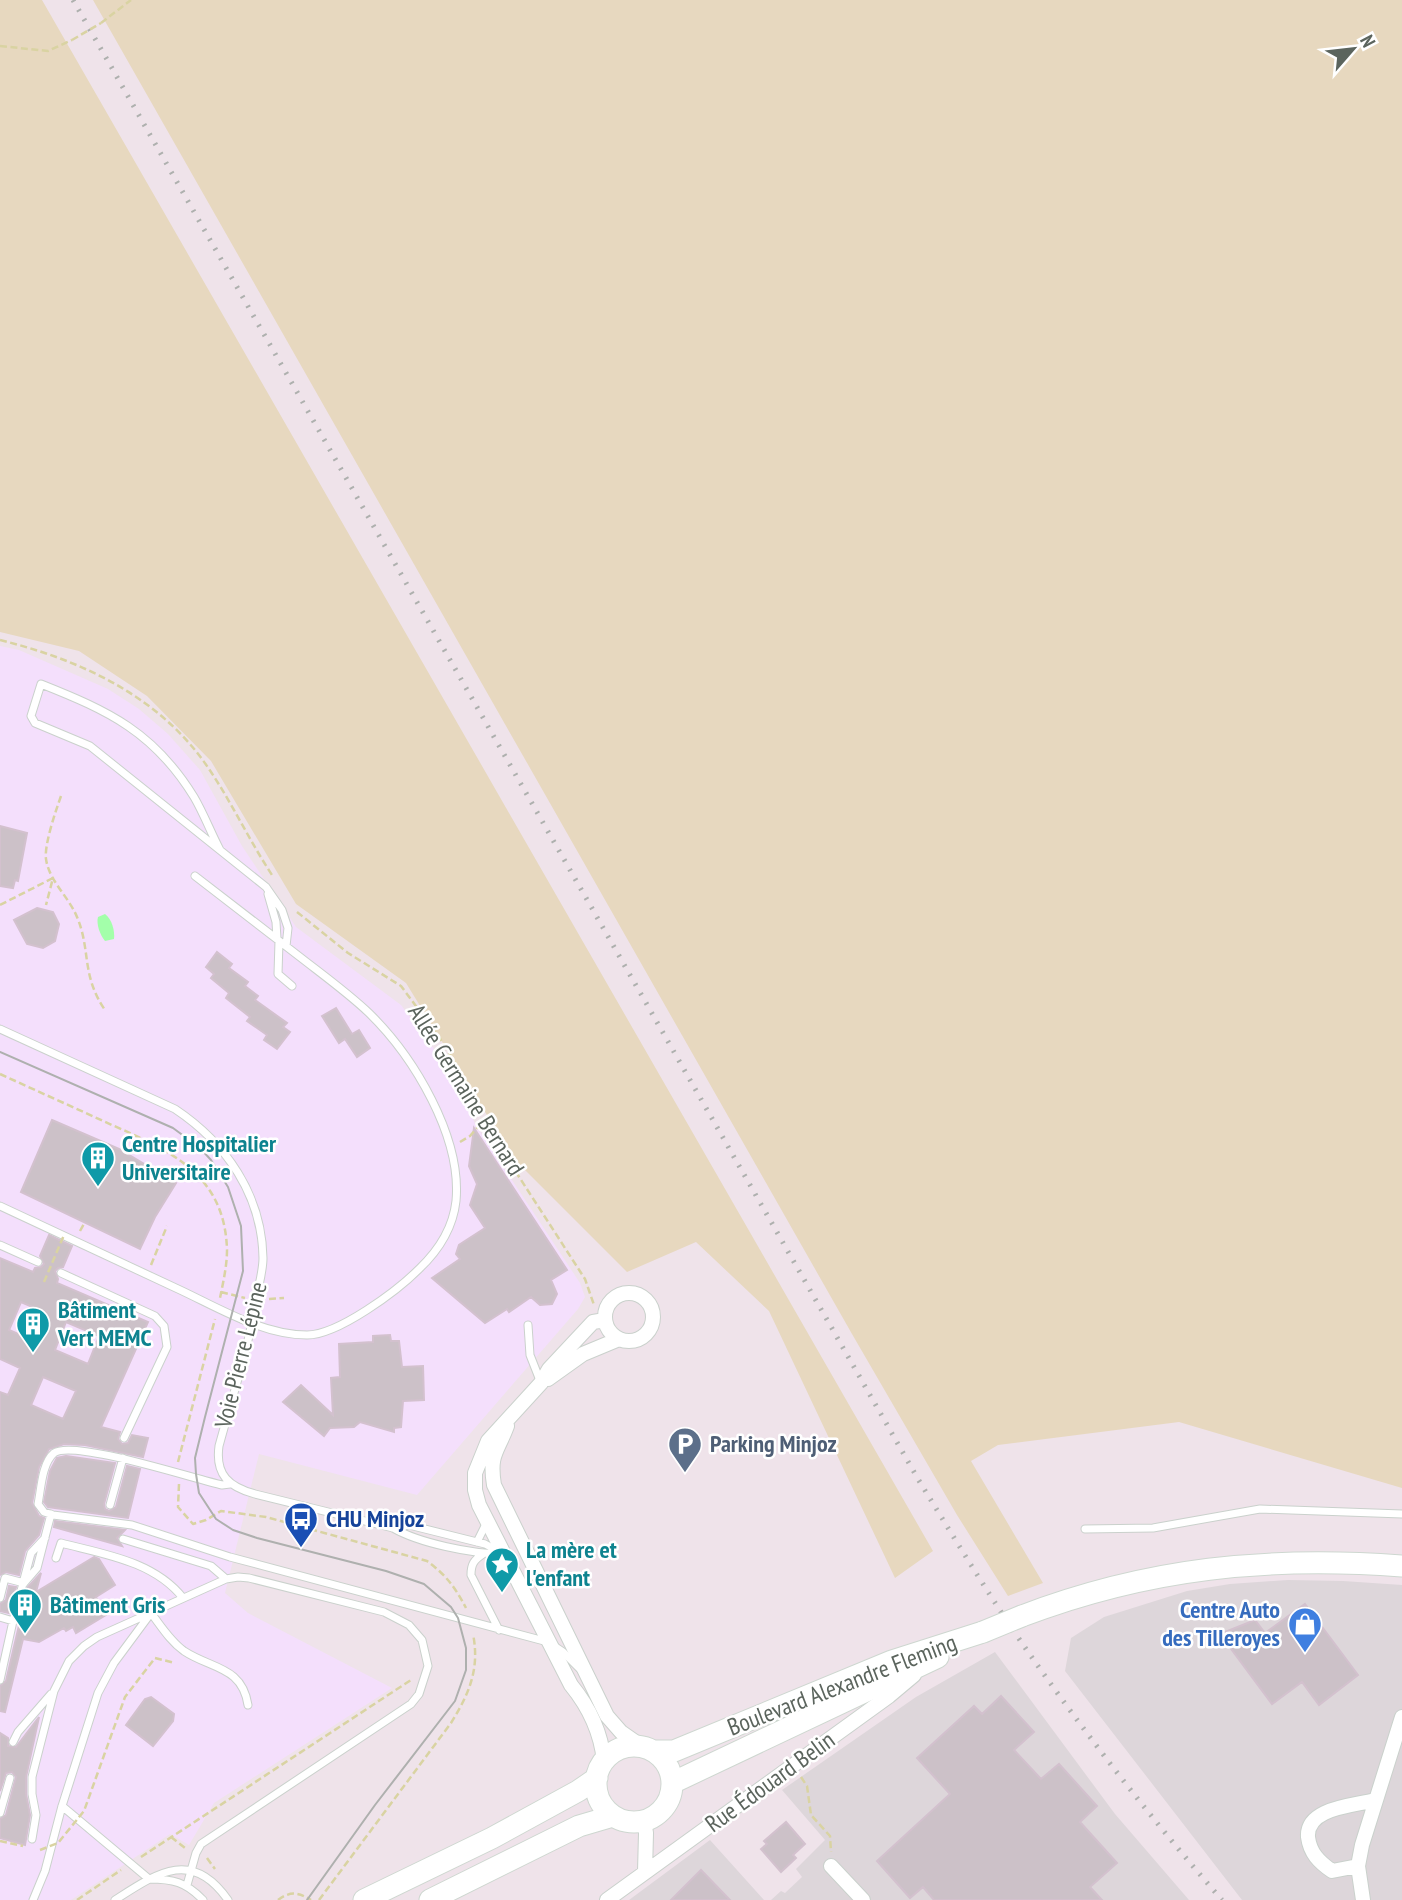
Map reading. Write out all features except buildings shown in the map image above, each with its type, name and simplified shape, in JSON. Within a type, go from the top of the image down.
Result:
[{"type":"street","points":[[541,1383],[583,1354],[619,1339],[633,1341],[647,1333],[653,1318],[648,1303],[635,1294],[620,1294],[608,1305],[605,1320],[607,1328],[619,1339]]},
{"type":"street","points":[[605,1320],[593,1322],[549,1369],[541,1383],[510,1418],[498,1428],[488,1441],[475,1473],[477,1497],[488,1521],[548,1642],[571,1685],[583,1699],[602,1742],[596,1789],[599,1800],[613,1816]]},
{"type":"street","points":[[430,1900],[579,1826],[613,1816],[634,1822],[644,1821],[665,1807],[671,1796],[670,1770],[663,1759],[621,1732],[607,1716],[494,1485],[491,1469],[494,1451],[510,1418]]},
{"type":"street","points":[[505,1555],[531,1562]]},
{"type":"street","points":[[983,1632],[1055,1604],[1120,1584],[1214,1567],[1307,1561],[1402,1566]]},
{"type":"street","name":"Boulevard Alexandre Fleming","points":[[672,1783],[930,1661],[983,1632]]},
{"type":"street","name":"Boulevard Alexandre Fleming","points":[[647,1749],[674,1751],[892,1661],[983,1632]]},
{"type":"street","name":"Rue Édouard Belin","points":[[607,1900],[889,1696],[930,1661]]},
{"type":"street","points":[[1363,1900],[1358,1866],[1375,1800],[1402,1717]]},
{"type":"street","points":[[364,1900],[492,1838],[578,1791],[620,1748],[647,1749]]},
{"type":"street","points":[[1358,1866],[1332,1871],[1319,1862],[1310,1847],[1308,1831],[1315,1819],[1329,1811],[1375,1800]]},
{"type":"street","points":[[644,1821],[645,1872]]},
{"type":"street","points":[[831,1866],[863,1900]]},
{"type":"lane","points":[[219,850],[194,797],[158,749],[134,728],[96,706],[41,684],[31,716],[35,723],[90,746],[219,850],[266,887],[282,910],[288,928],[281,942],[278,974],[292,986]]},
{"type":"lane","points":[[0,1206],[253,1322],[286,1332],[309,1335],[326,1330],[388,1297],[435,1253],[448,1231],[456,1202],[456,1172],[450,1149],[443,1123],[399,1047],[369,1013],[195,876]]},
{"type":"lane","name":"Voie Pierre Lépine","points":[[0,1029],[174,1108],[216,1141],[248,1191],[261,1234],[263,1262],[253,1322],[217,1457],[229,1484]]},
{"type":"lane","points":[[0,1245],[38,1262]]},
{"type":"lane","points":[[61,1273],[155,1316],[164,1326],[168,1339],[167,1347],[124,1437]]},
{"type":"lane","points":[[528,1325],[530,1355],[541,1383]]},
{"type":"lane","points":[[505,1555],[483,1554],[406,1535],[393,1528],[239,1490],[229,1484],[197,1480],[123,1458],[65,1449],[55,1452],[47,1461],[38,1504],[44,1512],[51,1514],[132,1525],[230,1557],[548,1642],[563,1652],[586,1676]]},
{"type":"lane","points":[[110,1505],[123,1458]]},
{"type":"lane","points":[[1085,1529],[1153,1528],[1260,1510],[1402,1514]]},
{"type":"lane","points":[[0,1680],[31,1553],[45,1538],[51,1514]]},
{"type":"lane","points":[[477,1542],[488,1521]]},
{"type":"lane","points":[[393,1528],[409,1525],[477,1542],[505,1555]]},
{"type":"lane","points":[[123,1539],[211,1566],[226,1579]]},
{"type":"lane","points":[[57,1558],[61,1542],[127,1560],[151,1571],[176,1589],[183,1598]]},
{"type":"lane","points":[[483,1554],[471,1567],[471,1575],[499,1630]]},
{"type":"lane","points":[[32,1839],[36,1815],[32,1776],[54,1691],[69,1661],[84,1646],[183,1598],[226,1579],[238,1577],[384,1612],[409,1625],[422,1640],[427,1653],[427,1670],[419,1694],[411,1704],[201,1844],[187,1885]]},
{"type":"lane","points":[[0,1598],[5,1578],[24,1583]]},
{"type":"lane","points":[[361,1607],[384,1598]]},
{"type":"lane","points":[[151,1613],[184,1651],[232,1675],[246,1693],[248,1705]]},
{"type":"lane","points":[[33,1900],[98,1693],[114,1663],[151,1613]]},
{"type":"lane","points":[[0,1617],[13,1621]]},
{"type":"lane","points":[[13,1742],[18,1732],[54,1691]]},
{"type":"lane","points":[[0,1813],[10,1778]]},
{"type":"lane","points":[[62,1807],[149,1879],[169,1879],[187,1885],[203,1900]]},
{"type":"lane","points":[[115,1900],[164,1872],[191,1869],[207,1877],[228,1900]]},
{"type":"path","points":[[0,46],[48,51],[102,23],[131,0]]},
{"type":"path","points":[[0,640],[76,663],[116,683],[157,713],[185,739],[208,768],[276,881]]},
{"type":"path","points":[[61,796],[52,821],[46,858],[53,878],[78,918],[88,974],[94,993],[105,1010]]},
{"type":"path","points":[[46,905],[53,878]]},
{"type":"path","points":[[0,905],[53,878]]},
{"type":"path","name":"Allée Germaine Bernard","points":[[291,903],[298,914],[348,953],[401,986],[453,1059],[466,1081],[483,1121],[584,1279],[594,1305]]},
{"type":"path","points":[[0,1074],[163,1147],[206,1184],[223,1222],[227,1251],[220,1299]]},
{"type":"path","points":[[450,1149],[470,1136],[483,1121]]},
{"type":"path","points":[[79,1233],[85,1222]]},
{"type":"path","points":[[147,1275],[167,1226]]},
{"type":"path","points":[[44,1282],[64,1235]]},
{"type":"path","points":[[177,1469],[216,1313]]},
{"type":"path","points":[[179,1480],[178,1507],[193,1524],[221,1511],[265,1517],[427,1561],[445,1574],[454,1585],[470,1621],[476,1651],[475,1668],[465,1699],[451,1723],[319,1900]]},
{"type":"path","points":[[40,1850],[58,1843],[84,1811],[125,1697],[155,1658],[175,1663]]},
{"type":"path","points":[[171,1837],[427,1670]]},
{"type":"path","points":[[798,1774],[807,1786],[811,1815],[830,1836]]},
{"type":"path","points":[[0,1841],[26,1847]]},
{"type":"path","points":[[278,1900],[287,1893],[299,1893],[311,1900]]},
{"type":"shaded area","points":[[0,0],[42,0],[933,1551],[895,1578],[769,1311],[696,1242],[627,1272],[514,1159],[406,983],[296,904],[211,761],[147,696],[79,651],[0,632]]},
{"type":"shaded area","points":[[93,0],[1402,0],[1402,1488],[1179,1422],[998,1445],[971,1461],[1043,1583],[1008,1596],[957,1515],[852,1334]]},
{"type":"shaded area","points":[[0,646],[19,650],[108,689],[139,709],[168,734],[200,770],[242,846],[296,927],[401,1005],[461,1085],[475,1124],[580,1283],[585,1297],[578,1309],[417,1495],[259,1454],[225,1593],[248,1613],[392,1688],[214,1803],[189,1845],[170,1834],[71,1900],[0,1900]]},
{"type":"shaded area","points":[[105,914],[111,922],[114,939],[105,941],[99,929],[98,917]]},
{"type":"shaded area","points":[[1288,1580],[1402,1585],[1402,1900],[1242,1900],[1065,1671],[1071,1638],[1104,1617],[1187,1591],[1230,1584]]},
{"type":"shaded area","points":[[995,1652],[1115,1814],[1189,1900],[771,1900],[781,1891],[785,1893],[802,1877],[796,1869],[825,1840],[782,1790],[916,1697]]},
{"type":"shaded area","points":[[710,1840],[764,1900],[629,1900]]},
{"type":"tram line","points":[[0,1052],[173,1128],[200,1148],[228,1187],[241,1226],[243,1271],[195,1458],[199,1493],[216,1519],[233,1530],[257,1538],[386,1571],[424,1584],[451,1607],[458,1618],[466,1648],[466,1670],[455,1701],[375,1805],[307,1900]]},
{"type":"railway","points":[[73,0],[918,1479],[998,1607],[1049,1681],[1096,1746],[1222,1900]]},
{"type":"place","name":"Centre Hospitalier Universitaire","points":[[98,1188]]},
{"type":"place","name":"Bâtiment Vert MEMC","points":[[33,1354]]},
{"type":"place","name":"Parking Minjoz","points":[[685,1474]]},
{"type":"place","name":"CHU Minjoz","points":[[301,1549]]},
{"type":"place","name":"La mère et l'enfant","points":[[502,1594]]},
{"type":"place","name":"Bâtiment Gris","points":[[25,1635]]},
{"type":"place","name":"Centre Auto des Tilleroyes","points":[[1305,1654]]}]
